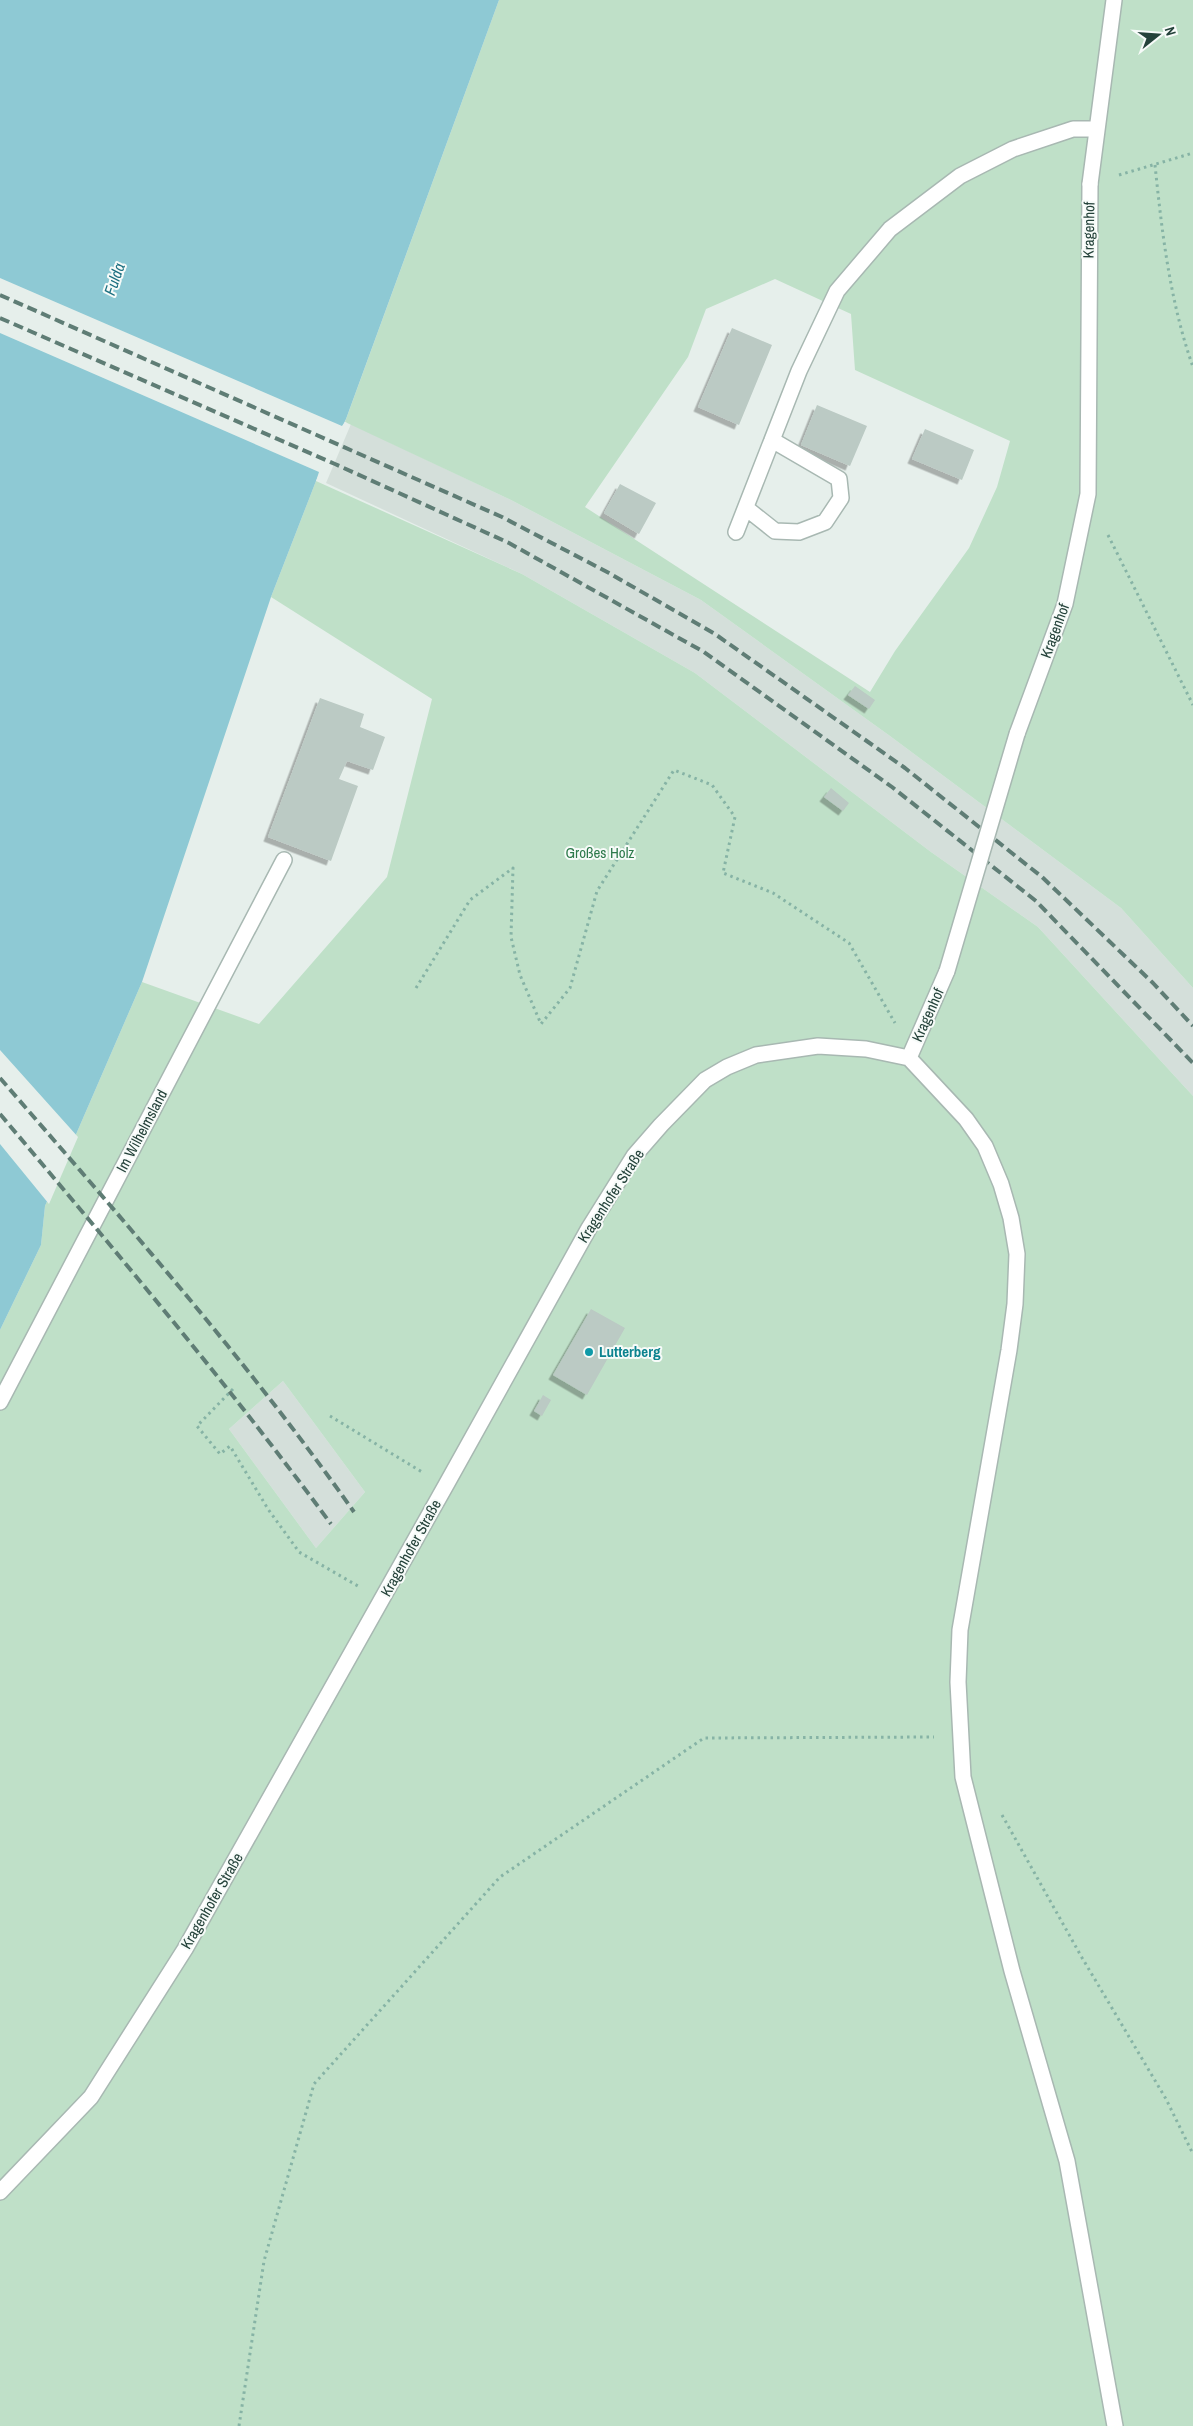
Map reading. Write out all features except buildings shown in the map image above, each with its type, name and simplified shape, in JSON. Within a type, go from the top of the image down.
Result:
[{"type":"street","name":"Kragenhof","points":[[910,1055],[947,971],[1016,734],[1066,604],[1088,494],[1090,184],[1114,0]]},
{"type":"street","points":[[736,532],[799,371],[837,291],[890,229],[960,176],[1013,149],[1073,129],[1096,129]]},
{"type":"street","points":[[746,508],[775,531],[799,532],[825,522],[841,498],[838,479],[772,440]]},
{"type":"street","name":"Im Wilhelmsland","points":[[0,1402],[284,860]]},
{"type":"street","name":"Kragenhofer Straße","points":[[0,2192],[92,2097],[185,1949],[589,1228],[634,1156],[705,1080],[727,1067],[756,1055],[818,1046],[866,1049],[910,1055]]},
{"type":"street","points":[[910,1055],[949,1098],[985,1146],[1001,1184],[1011,1218],[1017,1254],[1015,1304],[1009,1350],[960,1630],[958,1682],[960,1737],[964,1777],[1008,1952],[1067,2161],[1116,2426]]},
{"type":"path","points":[[1090,184],[1193,153]]},
{"type":"path","points":[[1156,165],[1163,243],[1184,343],[1193,367]]},
{"type":"path","points":[[1088,494],[1193,705]]},
{"type":"path","points":[[416,988],[470,900],[513,868],[511,938],[520,975],[541,1024],[570,988],[597,891],[674,770],[712,785],[735,817],[722,873],[773,893],[849,943],[910,1055]]},
{"type":"path","points":[[233,1389],[197,1426],[220,1454],[230,1446],[268,1510],[299,1552],[356,1584]]},
{"type":"path","points":[[330,1416],[420,1472]]},
{"type":"path","points":[[239,2426],[264,2261],[314,2084],[500,1877],[704,1738],[960,1737]]},
{"type":"path","points":[[1002,1813],[1081,1956],[1166,2099],[1193,2154]]},
{"type":"shaded area","points":[[351,424],[511,500],[701,600],[890,736],[1121,908],[1193,988],[1193,1096],[1038,927],[931,852],[695,673],[522,574],[326,483]]},
{"type":"shaded area","points":[[283,1381],[365,1492],[316,1548],[229,1429]]},
{"type":"green space","points":[[499,0],[1193,0],[1193,988],[1121,908],[890,736],[701,600],[511,500],[345,422]],"holes":[[[775,279],[851,314],[855,370],[1010,441],[997,487],[969,548],[895,651],[870,692],[585,507],[688,357],[706,309]]]},
{"type":"green space","name":"Großes Holz","points":[[316,481],[522,574],[695,673],[931,852],[1038,927],[1193,1096],[1193,2426],[0,2426],[0,1330],[41,1245],[45,1206],[142,982],[259,1024],[387,877],[432,699],[271,597]],"holes":[[[283,1381],[365,1492],[316,1548],[229,1429]]]},
{"type":"water","name":"Fulda","points":[[0,0],[499,0],[346,419],[316,481],[271,597],[142,982],[45,1206],[41,1245],[0,1330]]},
{"type":"pier","points":[[0,278],[342,426],[345,422],[347,423],[319,481],[316,481],[319,472],[0,333]]},
{"type":"pier","points":[[0,1050],[78,1137],[49,1204],[0,1144]]},
{"type":"railway","points":[[0,295],[502,517],[609,573],[715,634],[905,768],[1042,877],[1153,983],[1193,1026]]},
{"type":"railway","points":[[0,318],[335,464],[509,543],[704,652],[892,787],[1036,901],[1193,1063]]},
{"type":"railway","points":[[0,1078],[227,1345],[313,1455],[354,1512]]},
{"type":"railway","points":[[0,1114],[127,1265],[292,1471],[331,1524]]},
{"type":"place","name":"Lutterberg","points":[[589,1352]]}]
